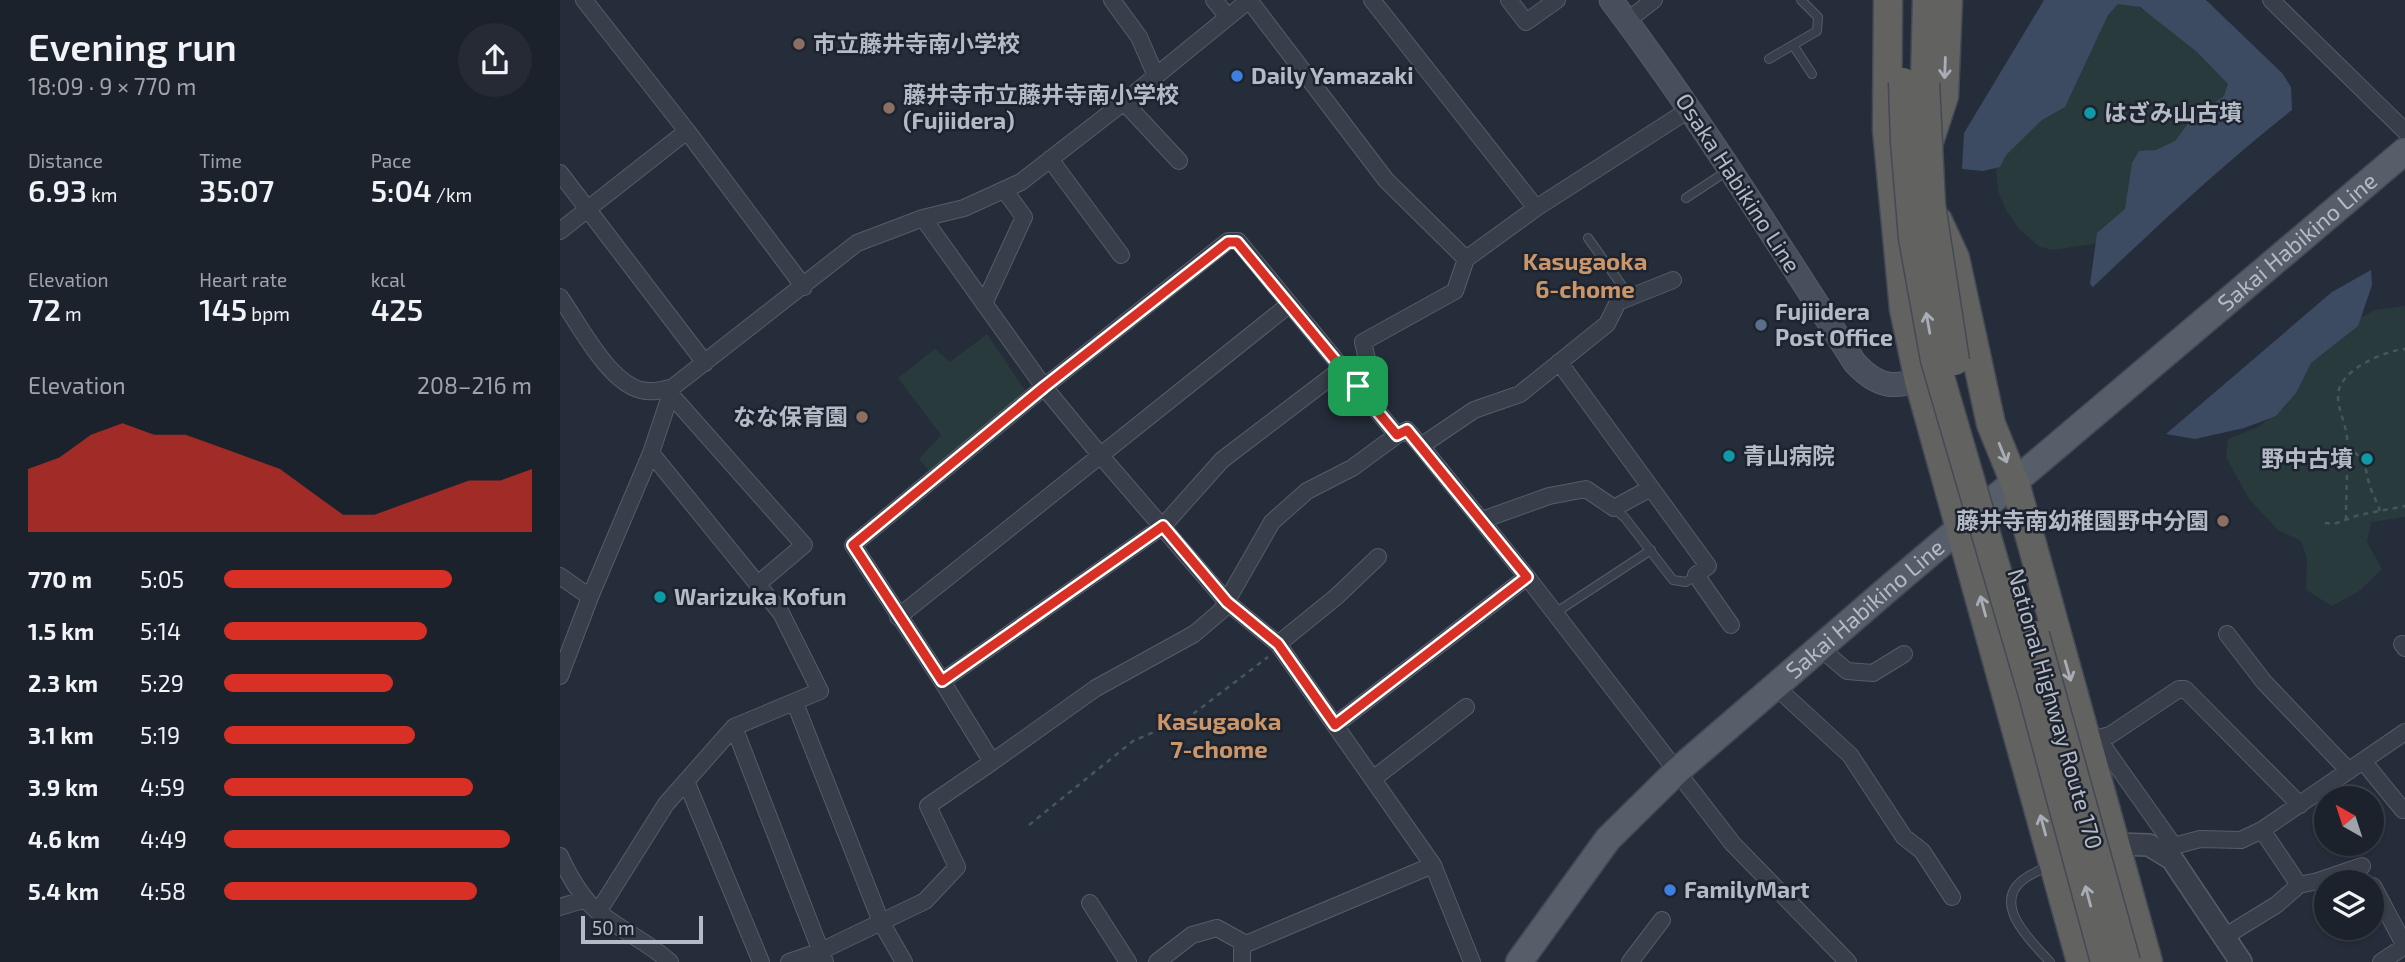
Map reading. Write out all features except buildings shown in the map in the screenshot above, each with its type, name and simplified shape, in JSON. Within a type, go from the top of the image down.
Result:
[{"type":"highway","points":[[1888,0],[1886,130],[1904,309],[1919,381],[1962,527],[2081,962]]},
{"type":"highway","name":"National Highway Route 170","points":[[1906,0],[1914,83],[1953,356],[2051,686],[2126,962]]},
{"type":"highway","name":"National Highway Route 170","points":[[1927,0],[1914,83],[1913,238],[1935,360],[2032,691],[2105,962]]},
{"type":"highway","points":[[1948,0],[1944,96],[1925,156],[1927,197],[1955,258],[1991,424],[2015,484],[2093,740],[2116,844],[2148,962]]},
{"type":"main road","name":"Osaka Habikino Line","points":[[1611,0],[1731,169],[1855,363],[1867,376],[1888,386],[1919,381],[1978,364]]},
{"type":"main road","name":"Sakai Habikino Line","points":[[1519,962],[1608,839],[1677,771],[2405,151]]},
{"type":"street","points":[[584,0],[804,287]]},
{"type":"street","points":[[1112,0],[1139,37],[1156,76]]},
{"type":"street","points":[[1214,0],[1228,17]]},
{"type":"street","points":[[560,676],[651,453],[673,391],[858,243],[923,218],[964,208],[1021,182],[1249,0],[1386,180],[1466,259]]},
{"type":"street","points":[[1372,0],[1536,208]]},
{"type":"street","points":[[1509,0],[1526,22],[1557,0]]},
{"type":"street","points":[[1627,21],[1654,0]]},
{"type":"street","points":[[2271,0],[2405,131]]},
{"type":"street","points":[[1124,102],[1179,161]]},
{"type":"street","points":[[1358,386],[1369,368],[1363,342],[1455,291],[1466,259],[1536,208],[1690,109]]},
{"type":"street","points":[[560,231],[687,131]]},
{"type":"street","points":[[1050,159],[1121,255]]},
{"type":"street","points":[[560,173],[705,363]]},
{"type":"street","points":[[984,304],[1024,217],[1005,191]]},
{"type":"street","points":[[923,218],[1044,387],[1101,456],[1227,602],[1279,646],[1433,865],[1472,962]]},
{"type":"street","points":[[992,762],[853,545],[1044,387],[1228,242],[1237,242],[1397,435]]},
{"type":"street","points":[[1421,446],[1474,410],[1520,394],[1607,324],[1618,302],[1673,280]]},
{"type":"street","points":[[560,297],[619,380],[640,390],[673,391],[804,545],[758,584]]},
{"type":"street","points":[[898,617],[1290,304]]},
{"type":"street","points":[[1559,362],[1708,566],[1696,575],[1731,625]]},
{"type":"street","points":[[942,681],[1163,526],[1222,460],[1344,368]]},
{"type":"street","points":[[789,962],[823,956],[881,922],[925,901],[957,867],[928,806],[1096,688],[1194,634],[1221,611],[1272,522],[1307,491],[1352,468],[1407,430],[1527,577],[1733,844],[1848,962]]},
{"type":"street","points":[[598,912],[666,804],[734,727],[820,691],[781,613],[651,453]]},
{"type":"street","points":[[1482,520],[1549,496],[1586,489],[1614,508],[1651,488]]},
{"type":"street","points":[[1279,646],[1378,557]]},
{"type":"street","points":[[560,576],[590,597]]},
{"type":"street","points":[[1335,725],[1527,577]]},
{"type":"street","points":[[2227,634],[2264,682],[2349,771]]},
{"type":"street","points":[[1820,648],[1847,671],[1873,673],[1904,654]]},
{"type":"street","points":[[1774,687],[1850,755],[1904,837],[1922,850],[1952,897]]},
{"type":"street","points":[[2241,962],[2093,740],[2110,735],[2179,689],[2185,689],[2300,804]]},
{"type":"street","points":[[795,703],[881,922],[904,962]]},
{"type":"street","points":[[1373,779],[1466,707]]},
{"type":"street","points":[[734,727],[823,956]]},
{"type":"street","points":[[2053,862],[2116,844],[2166,848],[2200,839],[2241,840],[2262,830],[2405,732]]},
{"type":"street","points":[[2363,761],[2403,810]]},
{"type":"street","points":[[686,781],[761,962]]},
{"type":"street","points":[[2262,830],[2299,885]]},
{"type":"street","points":[[560,856],[586,899],[598,912],[661,960]]},
{"type":"street","points":[[1157,962],[1192,935],[1217,928],[1246,944],[1433,865]]},
{"type":"street","points":[[2224,937],[2276,905],[2299,885],[2362,866]]},
{"type":"street","points":[[560,907],[586,899]]},
{"type":"street","points":[[1090,902],[1129,962]]},
{"type":"street","points":[[2381,962],[2405,946],[2384,907]]},
{"type":"street","points":[[1630,962],[1662,920]]},
{"type":"street","points":[[1242,942],[1242,962]]},
{"type":"lane","points":[[1769,59],[1817,31],[1818,17],[1801,0]]},
{"type":"lane","points":[[1793,45],[1812,74]]},
{"type":"lane","points":[[1686,198],[1731,169]]},
{"type":"lane","points":[[1588,238],[1630,297]]},
{"type":"lane","points":[[1614,508],[1625,518],[1673,580],[1686,582],[1696,575]]},
{"type":"lane","points":[[1555,613],[1651,550]]},
{"type":"lane","points":[[2050,962],[2019,927],[2012,909],[2013,892],[2022,880],[2053,862]]},
{"type":"path","points":[[2346,520],[2347,435],[2339,411],[2338,392],[2346,377],[2369,360],[2405,349]]},
{"type":"path","points":[[2347,446],[2359,456],[2368,469],[2369,483],[2380,511]]},
{"type":"path","points":[[2325,523],[2334,524],[2405,506]]},
{"type":"path","points":[[1029,825],[1133,741],[1189,717],[1279,646]]},
{"type":"shaded area","points":[[2125,0],[2182,37],[2231,84],[2220,112],[2115,232],[2093,244],[2053,250],[2040,247],[2019,229],[2006,210],[1998,191],[1996,168],[2093,14]]},
{"type":"shaded area","points":[[2405,306],[2405,517],[2371,522],[2367,542],[2382,569],[2359,591],[2332,606],[2306,590],[2307,559],[2301,541],[2278,530],[2249,499],[2226,457],[2228,439],[2258,427],[2285,407],[2310,359],[2342,327],[2375,310]]},
{"type":"shaded area","points":[[987,334],[1027,393],[929,471],[919,459],[941,435],[898,378],[935,349],[950,362]]},
{"type":"water","points":[[2044,0],[2206,0],[2282,73],[2291,87],[2292,110],[2215,174],[2093,287],[2090,284],[2097,233],[2125,209],[2132,163],[2139,151],[2156,150],[2175,141],[2190,121],[2224,96],[2228,84],[2197,52],[2140,7],[2118,4],[2108,15],[2065,107],[2042,120],[2006,155],[2000,167],[1983,171],[1962,169],[1964,133]]},
{"type":"water","points":[[2371,270],[2372,285],[2358,326],[2311,363],[2296,393],[2276,416],[2244,428],[2195,439],[2166,434],[2332,292]]},
{"type":"place","name":"市立藤井寺南小学校","points":[[799,44]]},
{"type":"place","name":"Daily Yamazaki","points":[[1237,76]]},
{"type":"place","name":"藤井寺市立藤井寺南小学校 (Fujiidera)","points":[[889,108]]},
{"type":"place","name":"はざみ山古墳","points":[[2090,113]]},
{"type":"place","name":"Fujiidera Post Office","points":[[1761,325]]},
{"type":"place","name":"なな保育園","points":[[862,417]]},
{"type":"place","name":"青山病院","points":[[1729,456]]},
{"type":"place","name":"野中古墳","points":[[2367,459]]},
{"type":"place","name":"藤井寺南幼稚園野中分園","points":[[2223,521]]},
{"type":"place","name":"Warizuka Kofun","points":[[660,597]]},
{"type":"place","name":"FamilyMart","points":[[1670,890]]},
{"type":"district","name":"Kasugaoka 6-chome","points":[[1585,276]]},
{"type":"district","name":"Kasugaoka 7-chome","points":[[1219,736]]},
{"type":"route","points":[[1228,242],[1237,242],[1358,386],[1397,435],[1407,430],[1527,577],[1335,725],[1278,644],[1227,602],[1163,526],[942,681],[853,545],[1044,387],[1228,242]]}]
